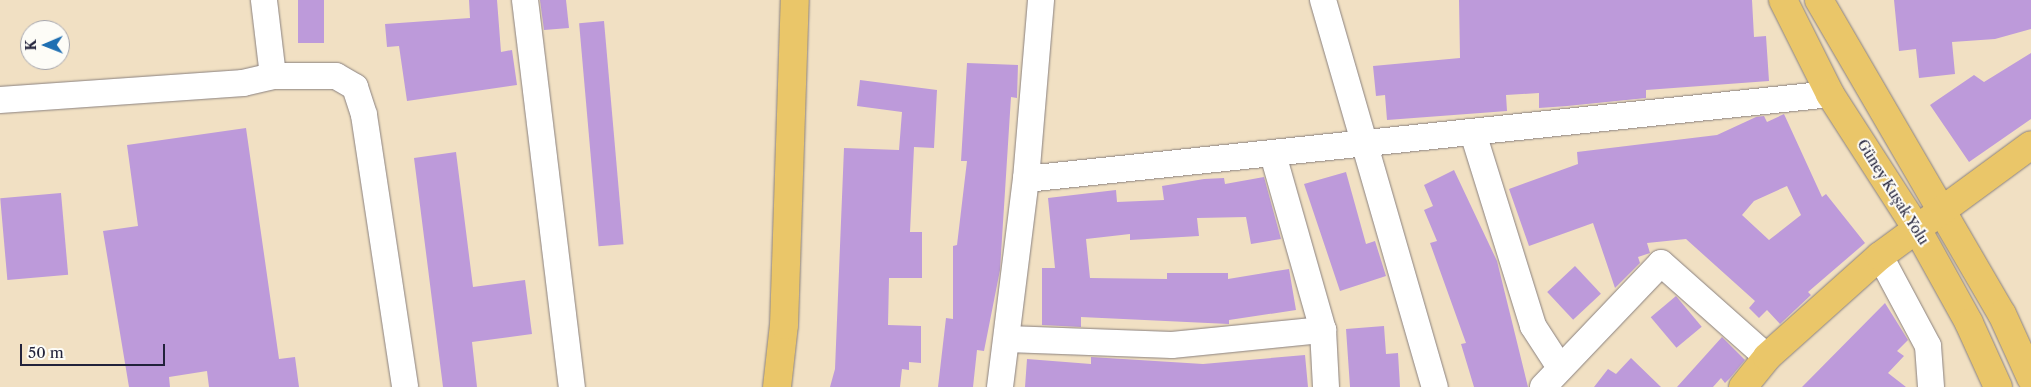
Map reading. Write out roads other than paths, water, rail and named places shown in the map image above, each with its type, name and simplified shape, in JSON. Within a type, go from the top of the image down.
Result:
[{"type":"main road","points":[[777,387],[784,326],[795,0]]},
{"type":"main road","name":"Güney Kuşak Yolu","points":[[1783,0],[1830,94],[1917,229],[1969,323],[1998,387]]},
{"type":"main road","points":[[1820,0],[2002,314],[2031,378]]},
{"type":"main road","points":[[1742,387],[1767,357],[1880,256],[1917,229],[1940,209],[2031,145]]},
{"type":"street","points":[[264,0],[273,76]]},
{"type":"street","points":[[525,0],[572,387]]},
{"type":"street","points":[[1000,387],[1026,179],[1041,0]]},
{"type":"street","points":[[1322,0],[1435,387]]},
{"type":"street","points":[[0,100],[242,83],[273,76],[336,76],[355,87],[366,125],[405,387]]},
{"type":"street","points":[[1026,179],[1364,146],[1830,94]]},
{"type":"street","points":[[1473,133],[1533,326],[1559,366]]},
{"type":"street","points":[[1273,155],[1323,330],[1326,387]]},
{"type":"street","points":[[1880,256],[1928,346],[1931,387]]},
{"type":"street","points":[[1543,387],[1559,366],[1661,263],[1767,357]]},
{"type":"street","points":[[1007,339],[1172,345],[1323,330]]}]
